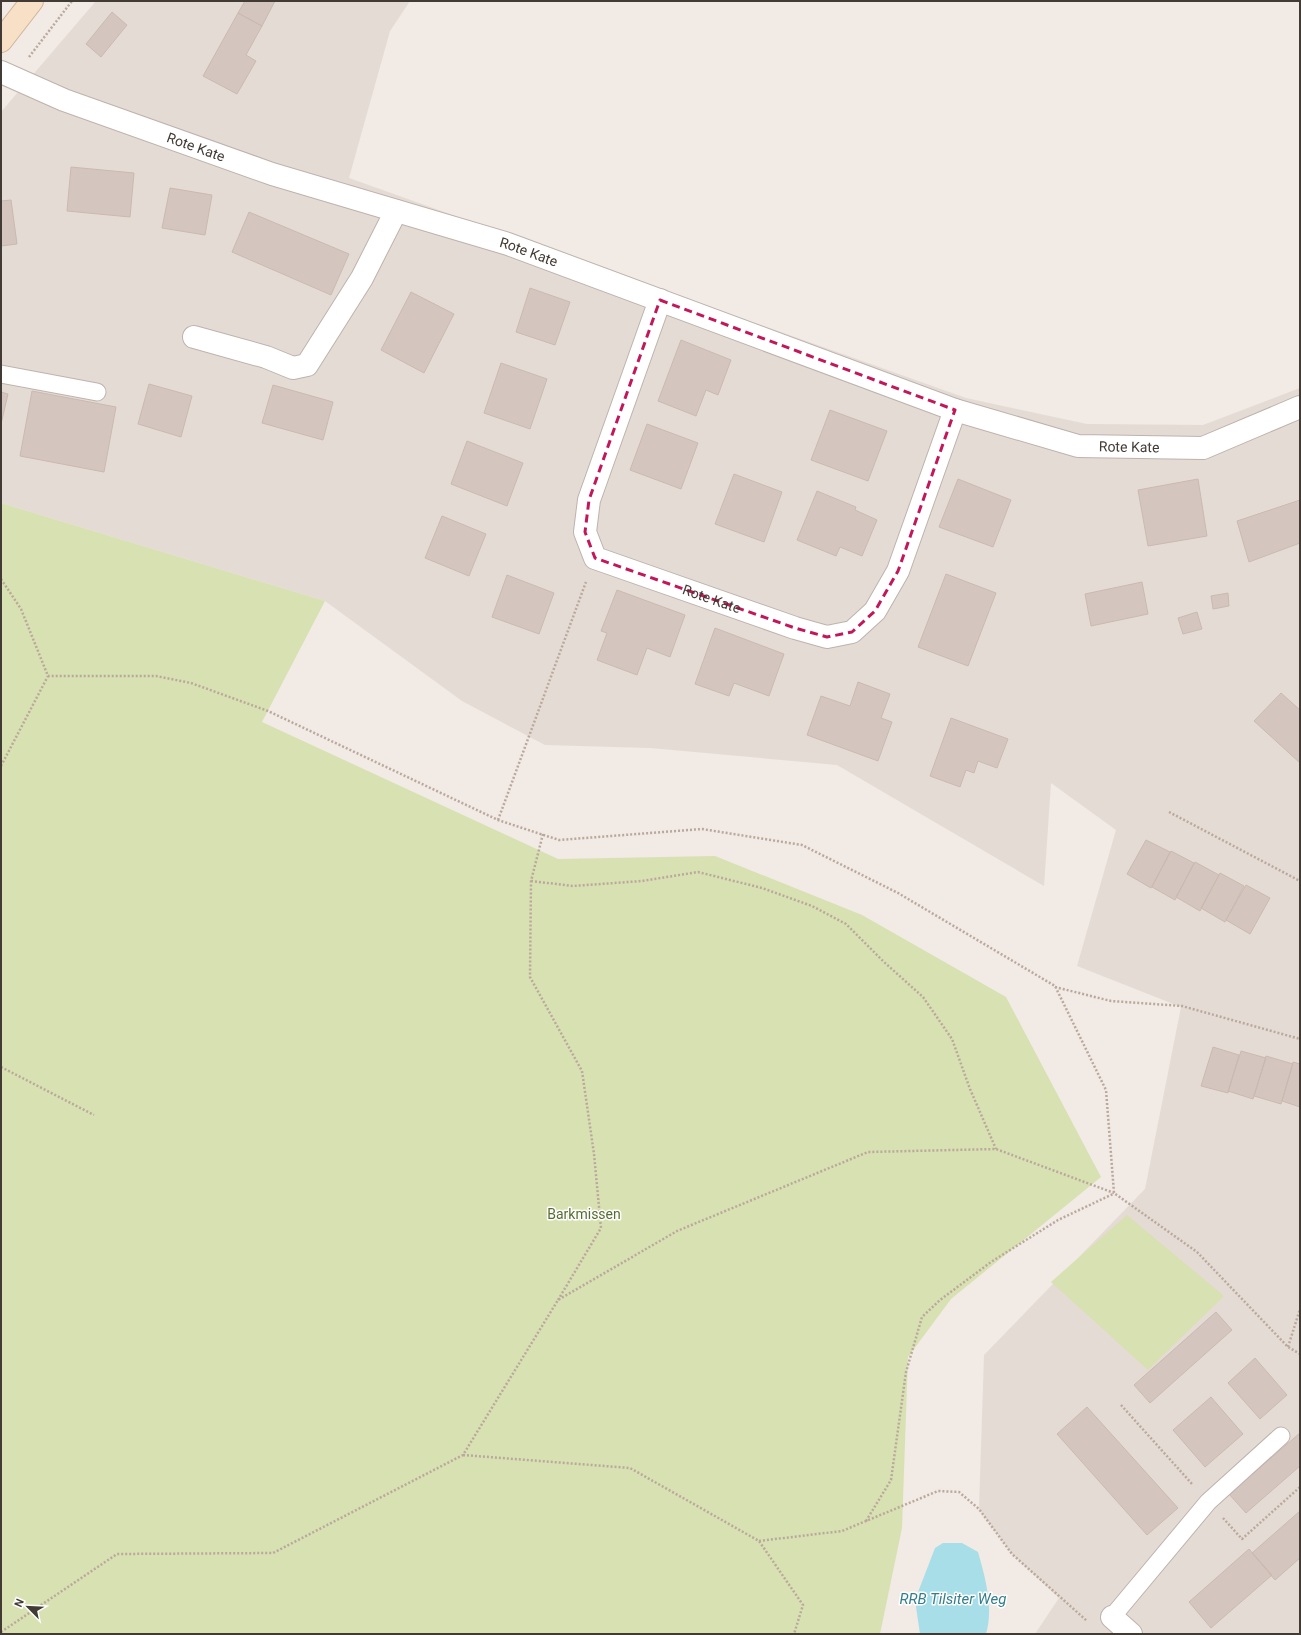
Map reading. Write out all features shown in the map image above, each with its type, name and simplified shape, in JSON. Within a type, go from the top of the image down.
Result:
[{"type":"street","points":[[1,41],[32,1]]},
{"type":"street","name":"Rote Kate","points":[[6,75],[64,100],[272,174],[508,244],[955,410],[1078,446],[1203,448],[1300,407]]},
{"type":"street","points":[[194,337],[266,357],[293,368],[307,365],[362,278],[396,211]]},
{"type":"street","points":[[595,558],[585,532],[588,500],[660,300]]},
{"type":"street","name":"Rote Kate","points":[[595,558],[795,628],[827,636],[852,632],[875,611],[898,571],[955,410]]},
{"type":"street","points":[[1112,1617],[1131,1634]]},
{"type":"lane","points":[[1,374],[97,392]]},
{"type":"lane","points":[[1112,1617],[1208,1502],[1280,1436]]},
{"type":"path","points":[[6,75],[72,1]]},
{"type":"path","points":[[498,820],[595,558]]},
{"type":"path","points":[[1,579],[22,609],[48,676],[1,766]]},
{"type":"path","points":[[48,676],[156,676],[191,683],[268,711],[498,820],[559,840],[702,829],[802,845],[898,893],[1055,986],[1111,1002],[1182,1006],[1300,1039]]},
{"type":"path","points":[[1169,812],[1300,880]]},
{"type":"path","points":[[1,1632],[117,1554],[273,1553],[462,1455],[601,1228],[594,1154],[582,1071],[530,977],[531,881],[543,834]]},
{"type":"path","points":[[531,881],[573,886],[642,881],[698,872],[762,888],[812,906],[846,924],[923,997],[952,1039],[970,1089],[996,1149]]},
{"type":"path","points":[[1055,986],[1106,1090],[1114,1194]]},
{"type":"path","points":[[1,1067],[94,1115]]},
{"type":"path","points":[[558,1300],[677,1231],[868,1152],[996,1149],[1114,1194],[1197,1252],[1288,1347],[1300,1354]]},
{"type":"path","points":[[866,1521],[891,1480],[906,1372],[922,1317],[940,1300],[991,1262],[1058,1220],[1114,1194]]},
{"type":"path","points":[[1288,1347],[1300,1309]]},
{"type":"path","points":[[462,1455],[630,1468],[759,1541],[803,1605],[794,1634]]},
{"type":"path","points":[[759,1541],[842,1531],[938,1491],[959,1492],[978,1509],[1012,1554],[1059,1598],[1090,1624],[1112,1617]]},
{"type":"highlighted area","points":[[660,300],[955,410],[898,571],[875,611],[852,632],[827,637],[795,628],[595,558],[585,532],[589,500]]},
{"type":"shaded area","points":[[96,1],[410,1],[390,31],[349,178],[966,398],[1087,424],[1203,425],[1300,388],[1300,1634],[1035,1634],[1059,1598],[1012,1554],[979,1509],[984,1355],[1145,1189],[1181,1007],[1077,966],[1116,830],[1051,783],[1044,886],[837,765],[650,748],[545,745],[462,701],[325,601],[1,503],[1,112]]},
{"type":"green space","name":"Barkmissen","points":[[1,503],[325,601],[262,722],[558,859],[715,856],[862,915],[1006,997],[1101,1177],[951,1299],[908,1357],[902,1528],[880,1634],[1,1634]]},
{"type":"green space","points":[[1127,1215],[1224,1296],[1148,1370],[1051,1282]]},
{"type":"water","name":"RRB Tilsiter Weg","points":[[943,1543],[962,1543],[978,1552],[986,1582],[989,1603],[986,1634],[920,1634],[915,1600],[935,1548]]},
{"type":"building","points":[[245,1],[275,1],[262,26],[238,13]]},
{"type":"building","points":[[112,12],[127,25],[101,57],[86,44]]},
{"type":"building","points":[[238,13],[262,26],[246,55],[256,61],[237,94],[203,76]]},
{"type":"building","points":[[71,167],[134,173],[130,217],[67,211]]},
{"type":"building","points":[[170,188],[212,195],[205,235],[162,228]]},
{"type":"building","points":[[11,200],[17,244],[1,246],[1,201]]},
{"type":"building","points":[[249,212],[349,254],[331,295],[232,252]]},
{"type":"building","points":[[530,288],[570,302],[555,345],[516,332]]},
{"type":"building","points":[[411,292],[454,314],[424,373],[381,350]]},
{"type":"building","points":[[681,340],[731,360],[718,395],[706,390],[696,416],[658,401]]},
{"type":"building","points":[[501,363],[547,379],[530,429],[484,413]]},
{"type":"building","points":[[149,384],[192,396],[181,437],[138,424]]},
{"type":"building","points":[[273,385],[333,402],[323,440],[262,423]]},
{"type":"building","points":[[32,391],[116,407],[104,472],[20,456]]},
{"type":"building","points":[[1,392],[8,394],[1,424]]},
{"type":"building","points":[[830,410],[887,431],[868,481],[811,460]]},
{"type":"building","points":[[647,424],[698,443],[681,489],[630,470]]},
{"type":"building","points":[[467,441],[523,463],[507,506],[451,484]]},
{"type":"building","points":[[734,474],[782,492],[764,542],[715,524]]},
{"type":"building","points":[[958,479],[1011,500],[993,547],[939,527]]},
{"type":"building","points":[[1198,479],[1207,536],[1148,546],[1138,490]]},
{"type":"building","points":[[817,491],[856,507],[855,510],[877,520],[862,556],[840,547],[836,556],[797,540]]},
{"type":"building","points":[[1300,500],[1300,543],[1249,562],[1237,521]]},
{"type":"building","points":[[442,516],[486,534],[469,576],[425,558]]},
{"type":"building","points":[[946,574],[996,593],[968,666],[918,647]]},
{"type":"building","points":[[507,575],[554,593],[539,634],[492,617]]},
{"type":"building","points":[[1142,582],[1148,614],[1091,626],[1085,594]]},
{"type":"building","points":[[617,590],[685,615],[670,657],[647,648],[637,675],[597,660],[607,633],[601,631]]},
{"type":"building","points":[[1228,593],[1229,606],[1213,609],[1211,596]]},
{"type":"building","points":[[1197,612],[1202,629],[1183,634],[1178,618]]},
{"type":"building","points":[[715,628],[784,654],[769,696],[734,683],[729,696],[695,684]]},
{"type":"building","points":[[858,682],[890,694],[881,718],[892,722],[878,761],[807,735],[821,696],[850,706]]},
{"type":"building","points":[[1281,693],[1300,710],[1300,763],[1254,721]]},
{"type":"building","points":[[951,718],[1008,739],[997,768],[978,761],[974,773],[966,770],[960,787],[930,776]]},
{"type":"building","points":[[1146,840],[1170,852],[1151,888],[1127,874]]},
{"type":"building","points":[[1171,851],[1194,863],[1175,900],[1152,887]]},
{"type":"building","points":[[1195,862],[1219,875],[1200,911],[1176,897]]},
{"type":"building","points":[[1220,873],[1244,886],[1225,922],[1201,908]]},
{"type":"building","points":[[1246,885],[1270,898],[1250,934],[1226,920]]},
{"type":"building","points":[[1213,1047],[1239,1055],[1228,1093],[1201,1086]]},
{"type":"building","points":[[1241,1051],[1266,1058],[1253,1099],[1228,1091]]},
{"type":"building","points":[[1266,1056],[1293,1064],[1281,1104],[1254,1096]]},
{"type":"building","points":[[1293,1062],[1300,1064],[1300,1107],[1282,1101]]},
{"type":"building","points":[[1216,1312],[1232,1330],[1150,1403],[1134,1385]]},
{"type":"building","points":[[1255,1358],[1287,1395],[1260,1419],[1228,1383]]},
{"type":"building","points":[[1211,1397],[1243,1434],[1205,1467],[1173,1430]]},
{"type":"building","points":[[1087,1407],[1178,1508],[1147,1535],[1057,1434]]},
{"type":"building","points":[[1300,1433],[1300,1466],[1246,1513],[1229,1494]]},
{"type":"building","points":[[1300,1511],[1300,1558],[1275,1580],[1252,1553]]},
{"type":"building","points":[[1249,1549],[1272,1575],[1211,1628],[1189,1602]]}]
